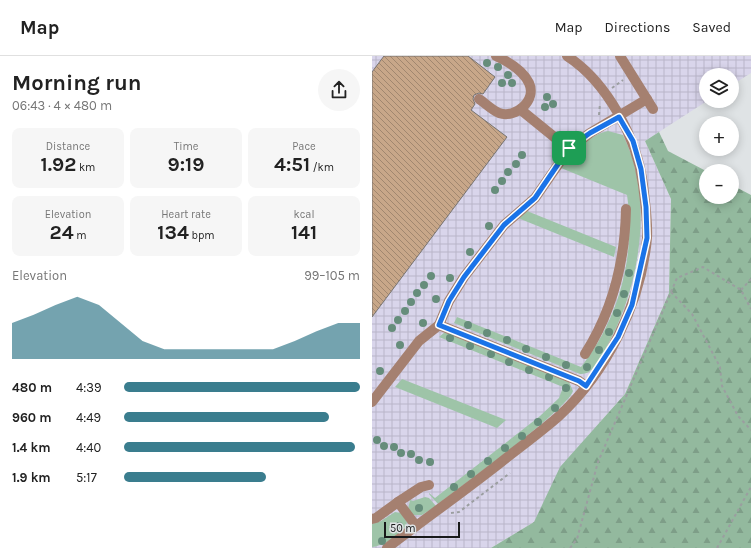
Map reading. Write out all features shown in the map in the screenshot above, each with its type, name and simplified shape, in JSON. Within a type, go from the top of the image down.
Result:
[{"type":"street","points":[[479,99],[500,113],[512,114],[521,110],[530,97],[530,85],[524,75],[509,63],[496,56]]},
{"type":"street","points":[[387,548],[441,509],[560,415],[586,386],[618,337],[632,305],[647,238],[646,207],[641,169],[633,141],[619,117],[595,81],[579,64],[567,56]]},
{"type":"street","points":[[620,56],[653,110]]},
{"type":"street","points":[[372,402],[419,341],[439,325],[449,301],[464,277],[504,225],[535,198],[569,148],[590,133],[647,99]]},
{"type":"street","points":[[521,110],[569,148]]},
{"type":"street","points":[[585,354],[598,332],[619,271],[625,234],[626,209]]},
{"type":"street","points":[[439,325],[579,381],[586,386]]},
{"type":"street","points":[[372,519],[376,518],[422,487],[429,485]]},
{"type":"street","points":[[398,502],[416,526]]},
{"type":"path","points":[[570,548],[577,539],[598,462],[678,278],[703,267],[741,290],[751,309]]},
{"type":"path","points":[[741,290],[751,279]]},
{"type":"path","points":[[672,292],[692,314],[720,367],[722,386],[738,416],[751,430]]},
{"type":"path","points":[[447,513],[459,512],[510,473]]},
{"type":"path","points":[[717,548],[751,487]]},
{"type":"shaded area","points":[[372,56],[751,56],[751,73],[739,81],[739,68],[699,68],[699,106],[645,141],[671,199],[669,293],[625,394],[600,422],[549,495],[534,522],[491,548],[372,548]]},
{"type":"green space","points":[[608,131],[623,135],[633,160],[639,187],[641,215],[635,271],[628,298],[618,324],[599,361],[593,369],[585,374],[580,374],[454,323],[457,317],[581,367],[605,328],[615,307],[622,286],[629,240],[627,195],[561,168],[570,156],[588,140]]},
{"type":"green space","points":[[659,132],[668,151],[699,167],[699,204],[739,204],[739,189],[751,195],[751,548],[491,548],[534,522],[560,467],[625,394],[669,293],[671,199],[645,141]]},
{"type":"green space","points":[[527,211],[616,247],[614,257],[518,218]]},
{"type":"green space","points":[[445,332],[569,382],[573,391],[567,400],[553,414],[534,430],[438,504],[429,493],[435,498],[540,416],[559,398],[563,387],[439,337]]},
{"type":"green space","points":[[402,379],[506,420],[497,428],[395,387]]},
{"type":"green space","points":[[425,497],[429,498],[436,506],[422,515],[413,515],[408,509],[410,500],[413,501]]},
{"type":"green space","points":[[395,512],[401,513],[407,522],[402,531],[393,539],[372,547],[372,524],[381,521]]},
{"type":"building","points":[[384,56],[468,56],[495,77],[483,94],[479,93],[474,95],[473,99],[475,104],[471,110],[507,137],[372,317],[372,72]]},
{"type":"route","points":[[619,117],[633,141],[641,169],[646,207],[647,238],[632,305],[618,337],[604,361],[586,386],[579,381],[439,325],[449,301],[464,277],[488,248],[504,225],[514,214],[535,198],[569,148],[590,133],[619,117]]}]
